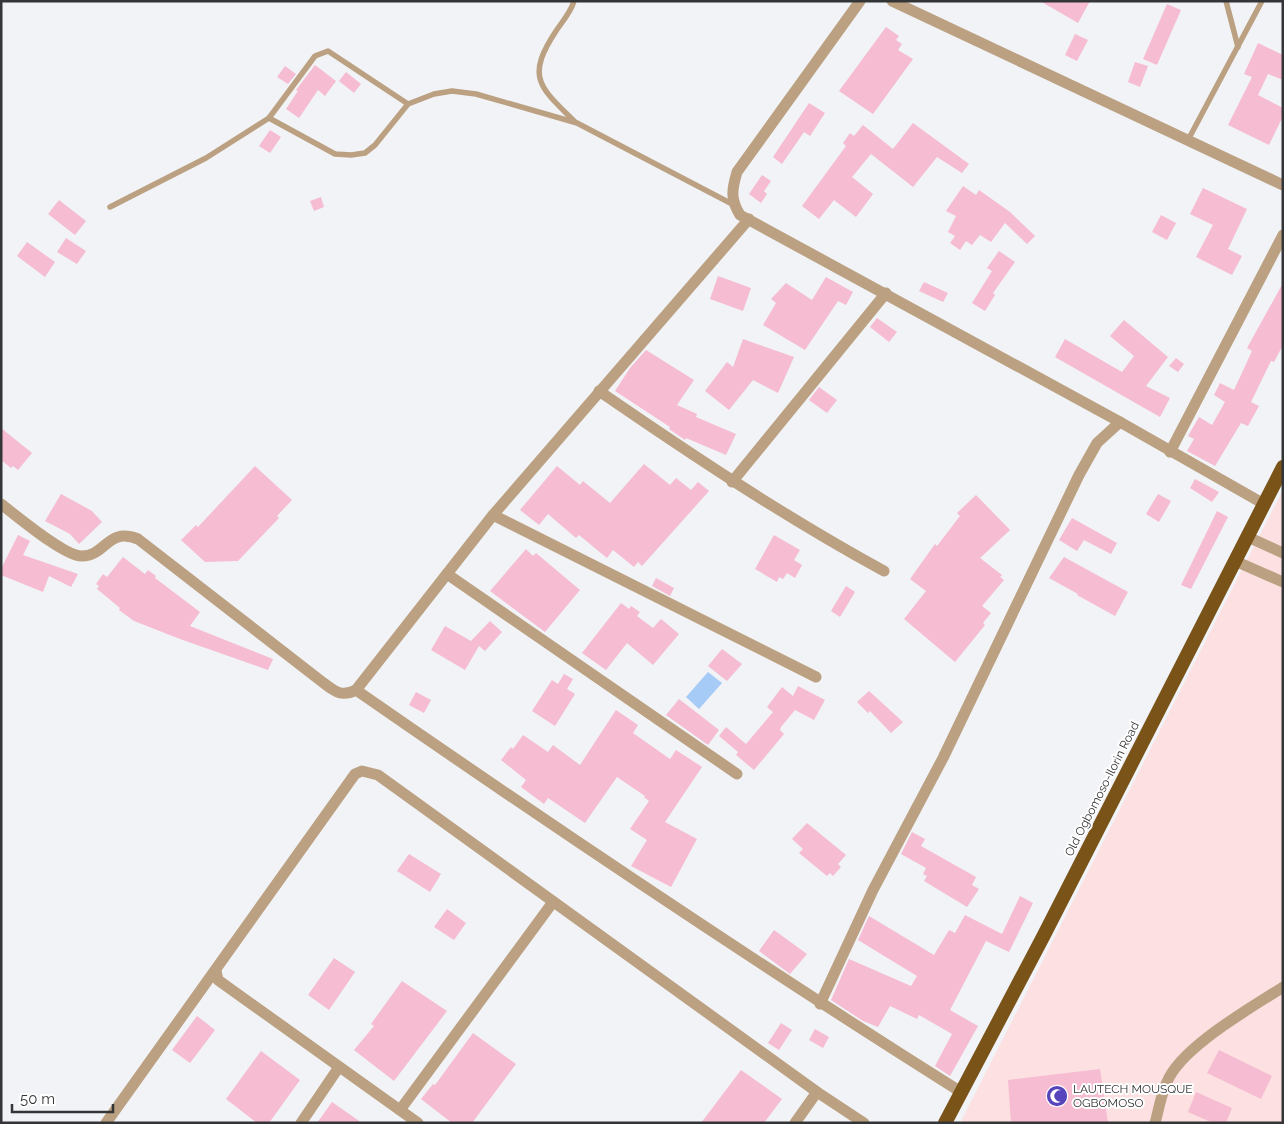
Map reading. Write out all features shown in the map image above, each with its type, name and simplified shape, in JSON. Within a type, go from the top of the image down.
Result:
[{"type":"highway","name":"Old Ogbomoso-Ilorin Road","points":[[945,1123],[1044,935],[1283,467]]},
{"type":"street","points":[[860,1],[737,172],[731,194],[734,205],[740,215],[1120,422],[1264,504]]},
{"type":"street","points":[[892,1],[1283,184]]},
{"type":"street","points":[[1,504],[66,552],[81,556],[92,554],[115,538],[127,534],[138,539],[338,694],[347,695],[356,690],[493,515],[748,219]]},
{"type":"street","points":[[1170,452],[1283,235]]},
{"type":"street","points":[[732,482],[886,293]]},
{"type":"street","points":[[599,391],[732,482],[814,533],[884,571]]},
{"type":"street","points":[[820,1004],[872,890],[943,758],[1079,475],[1097,443],[1120,422]]},
{"type":"street","points":[[493,515],[816,677]]},
{"type":"street","points":[[1248,536],[1283,553]]},
{"type":"street","points":[[1235,561],[1283,582]]},
{"type":"street","points":[[447,574],[737,774]]},
{"type":"street","points":[[356,690],[590,852],[820,1004],[961,1092]]},
{"type":"street","points":[[106,1123],[349,782],[355,774],[362,771],[378,775],[817,1092],[864,1123]]},
{"type":"street","points":[[400,1110],[553,902]]},
{"type":"street","points":[[216,971],[218,980],[418,1123]]},
{"type":"street","points":[[1155,1123],[1167,1080],[1188,1053],[1218,1029],[1283,987]]},
{"type":"street","points":[[300,1123],[339,1067]]},
{"type":"street","points":[[795,1123],[817,1092]]},
{"type":"lane","points":[[574,1],[542,53],[540,81],[548,94],[577,123]]},
{"type":"lane","points":[[1226,1],[1238,47]]},
{"type":"lane","points":[[1188,140],[1262,1]]},
{"type":"lane","points":[[110,207],[206,158],[269,118],[315,56],[328,51],[408,104]]},
{"type":"lane","points":[[269,118],[335,154],[351,154],[365,152],[375,145],[408,104],[434,94],[452,91],[468,93],[577,123],[734,205]]},
{"type":"shaded area","points":[[1283,490],[1283,1123],[960,1123],[1237,579]]},
{"type":"water","points":[[708,672],[722,683],[699,709],[686,697]]},
{"type":"building","points":[[1040,1],[1090,1],[1078,23]]},
{"type":"building","points":[[1167,4],[1181,10],[1157,65],[1143,59]]},
{"type":"building","points":[[886,27],[899,36],[896,40],[902,44],[898,50],[913,59],[873,114],[839,91]]},
{"type":"building","points":[[1075,34],[1088,40],[1077,61],[1065,55]]},
{"type":"building","points":[[1258,43],[1283,55],[1283,80],[1268,74],[1258,95],[1283,108],[1283,116],[1269,145],[1228,125],[1252,77],[1244,74]]},
{"type":"building","points":[[1135,62],[1148,66],[1140,87],[1128,82]]},
{"type":"building","points":[[315,65],[336,81],[325,96],[318,90],[299,118],[286,109],[298,91],[296,90]]},
{"type":"building","points":[[285,66],[296,74],[288,84],[277,77]]},
{"type":"building","points":[[346,72],[361,84],[354,93],[339,81]]},
{"type":"building","points":[[809,103],[825,113],[810,136],[804,132],[782,164],[773,157]]},
{"type":"building","points":[[913,123],[969,164],[962,173],[937,157],[913,187],[871,154],[852,177],[873,194],[856,217],[834,200],[819,219],[802,206],[846,146],[843,143],[850,133],[854,136],[863,125],[893,149]]},
{"type":"building","points":[[270,130],[281,137],[270,153],[259,146]]},
{"type":"building","points":[[762,175],[771,181],[764,191],[767,194],[761,203],[749,194]]},
{"type":"building","points":[[963,186],[976,195],[979,190],[1010,212],[1035,236],[1027,244],[1005,223],[991,242],[980,235],[972,245],[966,241],[960,250],[950,243],[955,236],[948,232],[956,216],[946,211]]},
{"type":"building","points":[[1203,188],[1247,209],[1228,249],[1242,256],[1232,275],[1196,257],[1213,225],[1190,214]]},
{"type":"building","points":[[321,197],[324,207],[314,211],[310,201]]},
{"type":"building","points":[[59,200],[86,221],[75,235],[48,214]]},
{"type":"building","points":[[1161,215],[1176,223],[1167,240],[1152,232]]},
{"type":"building","points":[[66,238],[86,251],[77,264],[57,252]]},
{"type":"building","points":[[27,242],[55,262],[45,277],[17,256]]},
{"type":"building","points":[[999,251],[1015,262],[993,293],[995,295],[985,311],[972,303],[992,271],[987,268]]},
{"type":"building","points":[[718,276],[751,288],[743,311],[710,299]]},
{"type":"building","points":[[826,277],[853,292],[846,305],[838,301],[805,350],[763,325],[776,303],[771,299],[786,283],[812,300]]},
{"type":"building","points":[[924,282],[948,293],[943,302],[919,291]]},
{"type":"building","points":[[1283,283],[1283,345],[1274,362],[1271,361],[1251,402],[1259,406],[1248,426],[1241,423],[1215,466],[1187,451],[1194,439],[1188,436],[1199,417],[1212,425],[1225,402],[1214,395],[1220,383],[1234,390],[1252,351],[1247,348]]},
{"type":"building","points":[[877,318],[897,332],[889,342],[870,327]]},
{"type":"building","points":[[1124,320],[1168,357],[1146,386],[1170,398],[1160,417],[1055,357],[1065,339],[1122,372],[1134,356],[1110,336]]},
{"type":"building","points":[[743,339],[794,357],[778,393],[753,380],[729,410],[705,391],[727,362],[733,367]]},
{"type":"building","points":[[646,350],[694,380],[677,405],[697,414],[696,417],[736,434],[726,455],[686,438],[685,440],[669,429],[670,427],[615,391],[630,368]]},
{"type":"building","points":[[1176,358],[1184,364],[1178,372],[1169,366]]},
{"type":"building","points":[[819,387],[837,400],[827,413],[809,400]]},
{"type":"building","points":[[1,428],[32,453],[18,470],[13,466],[11,468],[1,460]]},
{"type":"building","points":[[644,464],[670,485],[676,478],[691,490],[698,482],[709,491],[642,566],[638,562],[634,567],[613,550],[607,558],[579,535],[576,538],[548,514],[539,525],[520,510],[557,466],[580,485],[583,481],[610,503]]},
{"type":"building","points":[[255,466],[292,500],[277,516],[279,518],[238,561],[205,562],[181,540],[196,525],[198,527]]},
{"type":"building","points":[[1195,479],[1219,492],[1212,502],[1190,488]]},
{"type":"building","points":[[61,494],[92,511],[102,522],[79,544],[70,534],[45,521]]},
{"type":"building","points":[[1158,494],[1171,501],[1159,522],[1146,514]]},
{"type":"building","points":[[976,495],[1010,530],[980,558],[1002,575],[1000,577],[1004,580],[982,606],[991,613],[983,623],[985,625],[955,662],[904,619],[926,591],[910,579],[935,544],[937,546],[960,516],[957,513]]},
{"type":"building","points":[[1217,511],[1228,517],[1191,589],[1181,585]]},
{"type":"building","points":[[1072,518],[1117,543],[1111,554],[1084,540],[1077,551],[1059,540]]},
{"type":"building","points":[[18,535],[30,541],[23,555],[78,574],[71,587],[49,576],[43,592],[1,575],[1,569]]},
{"type":"building","points":[[774,535],[800,550],[794,560],[802,565],[795,578],[787,573],[783,579],[779,577],[777,582],[755,569]]},
{"type":"building","points":[[526,549],[533,556],[536,553],[580,590],[545,632],[490,591]]},
{"type":"building","points":[[123,557],[145,574],[148,570],[156,576],[155,578],[200,612],[190,626],[273,659],[268,670],[134,621],[119,610],[120,608],[97,589],[99,586],[96,584],[103,574],[107,577]]},
{"type":"building","points":[[1064,557],[1128,592],[1115,616],[1049,578]]},
{"type":"building","points":[[656,578],[674,588],[670,596],[652,586]]},
{"type":"building","points":[[846,586],[855,592],[840,617],[831,611]]},
{"type":"building","points":[[621,603],[629,609],[631,606],[640,612],[637,616],[653,628],[661,619],[679,634],[653,665],[627,643],[606,670],[582,653]]},
{"type":"building","points":[[490,621],[502,632],[485,651],[479,646],[465,670],[431,650],[445,626],[471,641]]},
{"type":"building","points":[[722,649],[742,664],[727,681],[708,666]]},
{"type":"building","points":[[564,674],[573,679],[567,689],[575,694],[555,726],[532,711],[552,680],[558,684]]},
{"type":"building","points":[[798,686],[825,700],[814,720],[795,710],[781,727],[780,730],[784,734],[754,770],[736,755],[738,752],[719,736],[726,727],[746,744],[773,712],[767,707],[782,687],[793,696]]},
{"type":"building","points":[[869,691],[903,722],[891,733],[870,711],[868,713],[857,702]]},
{"type":"building","points":[[416,692],[431,700],[424,713],[409,705]]},
{"type":"building","points":[[679,699],[719,730],[708,745],[666,715]]},
{"type":"building","points":[[616,710],[638,725],[633,733],[670,759],[676,750],[702,767],[665,822],[697,839],[671,887],[631,866],[647,840],[630,829],[649,801],[645,796],[617,777],[585,823],[548,798],[544,804],[521,787],[526,780],[501,760],[511,747],[513,749],[523,735],[548,752],[553,745],[580,765]]},
{"type":"building","points":[[807,823],[846,855],[838,864],[841,867],[833,876],[830,873],[827,876],[799,853],[803,849],[792,839]]},
{"type":"building","points":[[912,832],[925,839],[921,846],[976,877],[972,885],[979,889],[967,907],[924,881],[927,876],[923,874],[926,868],[901,854]]},
{"type":"building","points":[[409,854],[441,874],[430,892],[397,871]]},
{"type":"building","points":[[1020,896],[1033,903],[1009,952],[986,941],[950,1010],[978,1026],[950,1076],[935,1066],[952,1034],[919,1015],[917,1019],[890,1006],[878,1027],[863,1021],[831,1000],[849,959],[911,986],[917,976],[858,940],[869,916],[934,955],[949,930],[955,933],[965,915],[1002,934]]},
{"type":"building","points":[[447,909],[466,923],[454,940],[434,927]]},
{"type":"building","points":[[774,930],[807,954],[790,974],[759,951]]},
{"type":"building","points":[[334,958],[355,972],[329,1010],[308,995]]},
{"type":"building","points":[[402,981],[447,1011],[394,1081],[354,1050],[374,1026],[371,1024]]},
{"type":"building","points":[[197,1016],[215,1030],[190,1063],[172,1050]]},
{"type":"building","points":[[781,1023],[792,1030],[779,1050],[768,1043]]},
{"type":"building","points":[[815,1029],[829,1037],[823,1048],[809,1040]]},
{"type":"building","points":[[473,1033],[516,1064],[472,1123],[452,1123],[421,1099],[433,1084],[435,1085]]},
{"type":"building","points":[[1219,1050],[1272,1076],[1261,1099],[1207,1073]]},
{"type":"building","points":[[261,1051],[300,1080],[269,1123],[257,1123],[226,1099]]},
{"type":"building","name":"LAUTECH MOUSQUE OGBOMOSO","points":[[1100,1069],[1108,1123],[1011,1123],[1008,1080]]},
{"type":"building","points":[[741,1070],[782,1099],[764,1123],[701,1123]]},
{"type":"building","points":[[1196,1092],[1232,1108],[1226,1123],[1213,1123],[1188,1112]]},
{"type":"building","points":[[332,1102],[362,1123],[317,1123]]},
{"type":"place","name":"LAUTECH MOUSQUE OGBOMOSO","points":[[1057,1096]]}]
